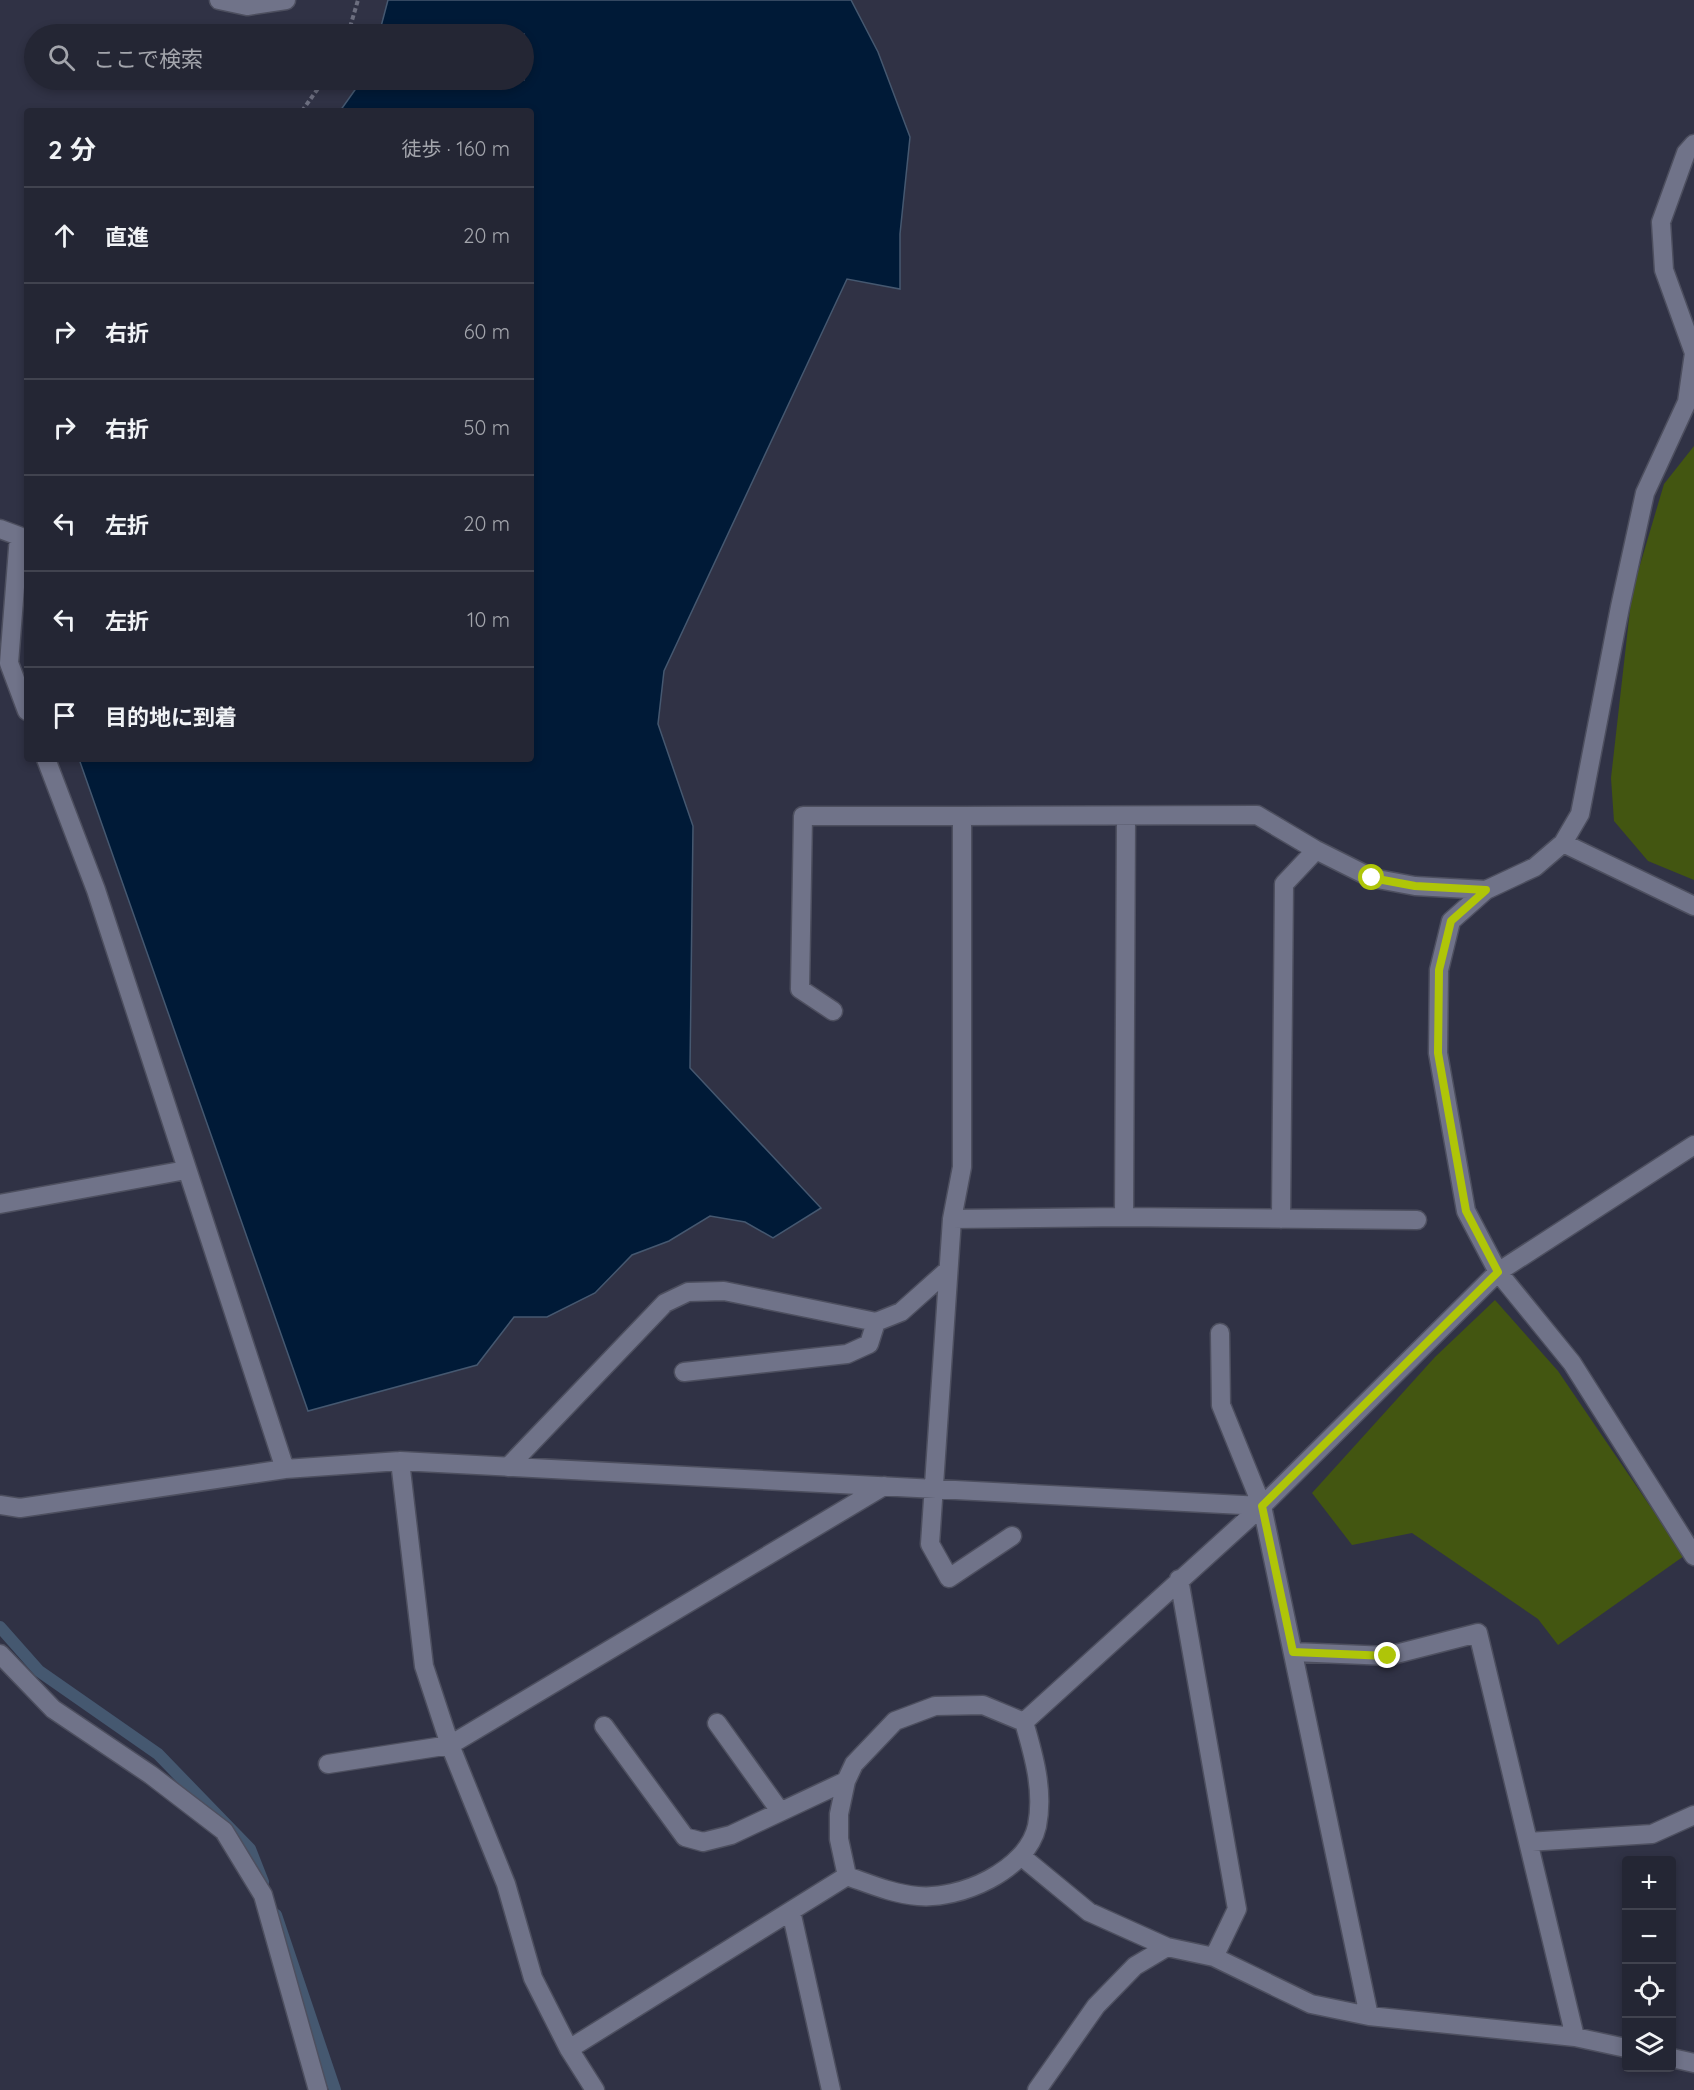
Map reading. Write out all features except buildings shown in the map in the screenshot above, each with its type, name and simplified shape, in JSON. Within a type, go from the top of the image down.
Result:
[{"type":"street","points":[[219,0],[247,6],[286,0]]},
{"type":"street","points":[[1694,144],[1686,153],[1661,222],[1664,270],[1694,353],[1687,402],[1645,493],[1620,607],[1580,814],[1563,843],[1535,867],[1486,890],[1451,921],[1439,970],[1438,1053],[1466,1211],[1498,1272],[1572,1363],[1694,1556]]},
{"type":"street","points":[[0,530],[19,536],[4,664],[24,705]]},
{"type":"street","points":[[47,762],[96,890],[285,1469]]},
{"type":"street","points":[[833,1011],[800,989],[803,816],[1257,815],[1316,850],[1372,878],[1415,886],[1486,890]]},
{"type":"street","points":[[962,816],[962,1167],[952,1219],[930,1544],[949,1578],[1012,1536]]},
{"type":"street","points":[[1124,1217],[1126,816]]},
{"type":"street","points":[[1563,843],[1694,906]]},
{"type":"street","points":[[1281,1219],[1284,884],[1316,850]]},
{"type":"street","points":[[1024,1722],[1262,1506],[1498,1272],[1694,1145]]},
{"type":"street","points":[[0,1204],[186,1170]]},
{"type":"street","points":[[952,1219],[1124,1217],[1417,1220]]},
{"type":"street","points":[[508,1467],[665,1303],[688,1292],[724,1291],[876,1322],[901,1312],[948,1270]]},
{"type":"street","points":[[684,1372],[847,1354],[869,1344],[876,1322]]},
{"type":"street","points":[[1220,1333],[1221,1405],[1262,1506],[1369,2016]]},
{"type":"street","points":[[0,1505],[20,1508],[285,1469],[400,1461],[1262,1506]]},
{"type":"street","points":[[400,1461],[424,1666],[450,1745],[506,1884],[533,1978],[569,2049],[595,2090]]},
{"type":"street","points":[[328,1764],[450,1745],[884,1486]]},
{"type":"street","points":[[1179,1579],[1237,1909],[1214,1957]]},
{"type":"street","points":[[1293,1652],[1388,1656],[1478,1633],[1575,2037]]},
{"type":"street","points":[[0,1654],[53,1709],[151,1775],[224,1831],[263,1895],[318,2090]]},
{"type":"street","points":[[847,1876],[839,1839],[838,1814],[846,1781],[854,1764],[894,1721],[935,1706],[983,1705],[1024,1722]]},
{"type":"street","points":[[847,1876],[884,1889],[919,1896],[961,1892],[992,1880],[1021,1856],[1036,1828],[1039,1798],[1036,1764],[1024,1722]]},
{"type":"street","points":[[717,1723],[780,1811]]},
{"type":"street","points":[[604,1726],[685,1837],[703,1842],[731,1834],[846,1781]]},
{"type":"street","points":[[1528,1842],[1652,1834],[1694,1815]]},
{"type":"street","points":[[1021,1856],[1089,1912],[1167,1947],[1214,1957],[1311,2004],[1369,2016],[1575,2037],[1622,2047]]},
{"type":"street","points":[[569,2049],[847,1876]]},
{"type":"street","points":[[791,1911],[831,2090]]},
{"type":"street","points":[[1037,2090],[1096,2006],[1135,1966],[1167,1947]]},
{"type":"street","points":[[1676,2059],[1694,2063]]},
{"type":"path","points":[[351,24],[358,0]]},
{"type":"path","points":[[304,108],[317,90]]},
{"type":"green space","points":[[1694,446],[1694,880],[1648,861],[1614,821],[1611,778],[1632,592],[1664,484]]},
{"type":"green space","points":[[1495,1300],[1558,1371],[1684,1556],[1558,1645],[1538,1619],[1412,1533],[1352,1545],[1312,1493],[1435,1357]]},
{"type":"water","points":[[388,0],[851,0],[878,52],[910,137],[900,234],[900,289],[847,279],[664,671],[658,724],[693,826],[690,1068],[821,1208],[773,1238],[745,1222],[710,1216],[669,1241],[632,1255],[595,1293],[547,1317],[514,1317],[477,1365],[308,1411],[80,762],[534,762],[534,108],[342,108],[355,90],[534,90],[534,24],[382,24]]},
{"type":"waterway","points":[[0,1627],[39,1671],[158,1754],[250,1849],[263,1882]]},
{"type":"waterway","points":[[276,1915],[335,2090]]},
{"type":"route","points":[[1372,878],[1415,886],[1486,890],[1451,921],[1439,970],[1438,1053],[1466,1211],[1498,1272],[1262,1506],[1293,1652],[1388,1656]]}]
